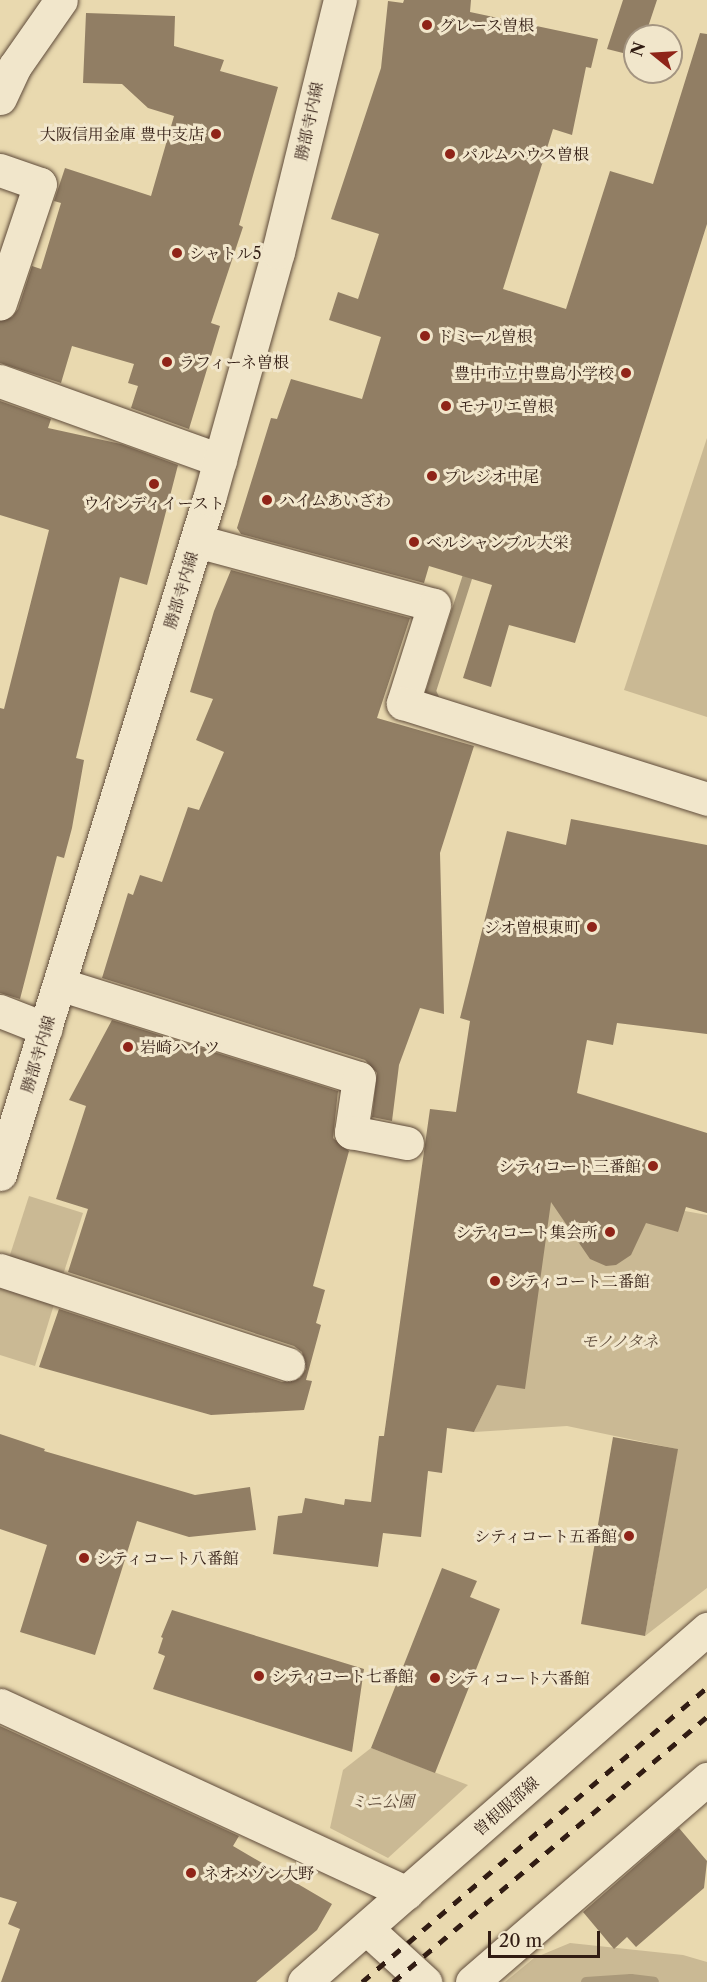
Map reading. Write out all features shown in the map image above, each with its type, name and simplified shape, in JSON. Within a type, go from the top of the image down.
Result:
[{"type":"street","points":[[0,98],[15,66],[61,0]]},
{"type":"street","name":"勝部寺内線","points":[[0,1174],[197,541],[340,0]]},
{"type":"street","points":[[0,170],[39,184],[0,303]]},
{"type":"street","points":[[0,381],[220,460]]},
{"type":"street","points":[[197,541],[434,605],[403,703],[707,799]]},
{"type":"street","points":[[59,984],[359,1078],[351,1132],[407,1143]]},
{"type":"street","points":[[0,1011],[46,1029]]},
{"type":"street","points":[[0,1270],[288,1364]]},
{"type":"street","name":"曽根服部線","points":[[304,1982],[707,1629]]},
{"type":"street","points":[[0,1705],[406,1893]]},
{"type":"street","points":[[472,1982],[707,1779]]},
{"type":"street","points":[[367,1929],[424,1982]]},
{"type":"green space","points":[[707,438],[707,717],[624,690]]},
{"type":"green space","name":"モノノタネ","points":[[553,1187],[707,1215],[707,1588],[645,1636],[677,1449],[567,1426],[474,1432],[497,1384]]},
{"type":"green space","points":[[29,1196],[83,1213],[63,1275],[9,1258]]},
{"type":"green space","points":[[0,1283],[56,1298],[35,1366],[0,1355]]},
{"type":"green space","name":"ミニ公園","points":[[371,1748],[468,1785],[388,1858],[330,1828],[343,1770]]},
{"type":"green space","points":[[570,1943],[683,1955],[707,1962],[707,1982],[505,1982],[534,1958]]},
{"type":"building","points":[[404,0],[471,0],[470,12],[598,39],[591,68],[586,67],[572,135],[553,129],[503,289],[566,309],[610,171],[653,184],[700,33],[707,34],[707,224],[575,643],[509,625],[491,687],[463,678],[492,585],[429,566],[424,583],[241,534],[237,528],[271,418],[277,419],[291,379],[362,399],[381,337],[329,320],[338,292],[358,299],[379,234],[331,219],[381,68],[388,1],[403,3]]},
{"type":"building","points":[[623,0],[657,0],[649,24],[623,24],[623,53],[607,49]]},
{"type":"building","points":[[86,13],[175,16],[174,46],[224,60],[220,71],[278,87],[239,225],[243,227],[211,323],[220,326],[189,429],[131,408],[138,386],[128,383],[134,364],[72,346],[61,383],[0,363],[0,321],[12,317],[18,309],[32,266],[41,269],[61,203],[54,201],[65,168],[151,196],[174,116],[148,108],[122,84],[83,83]]},
{"type":"building","points":[[0,401],[51,419],[48,428],[121,444],[178,465],[147,585],[120,577],[76,758],[84,760],[72,828],[64,858],[57,856],[20,999],[0,993],[0,708],[4,709],[49,530],[0,515]]},
{"type":"building","points":[[231,570],[410,618],[377,718],[474,746],[440,853],[444,1014],[420,1008],[399,1065],[392,1121],[372,1117],[377,1073],[365,1060],[102,978],[128,893],[133,895],[140,875],[162,882],[188,807],[199,810],[224,752],[196,740],[213,699],[190,692],[214,611]]},
{"type":"building","points":[[571,819],[707,845],[707,1034],[617,1023],[613,1045],[587,1040],[577,1093],[707,1133],[707,1213],[686,1207],[678,1232],[646,1223],[631,1255],[616,1265],[606,1266],[590,1259],[551,1202],[525,1389],[497,1385],[474,1432],[447,1428],[442,1473],[428,1471],[421,1537],[383,1533],[378,1567],[273,1554],[278,1516],[302,1513],[305,1498],[344,1505],[345,1499],[371,1502],[379,1436],[384,1436],[430,1109],[456,1112],[470,1021],[460,1018],[507,831],[566,845]]},
{"type":"building","points":[[112,1020],[338,1091],[333,1138],[349,1151],[313,1286],[325,1290],[316,1323],[321,1325],[306,1380],[312,1381],[304,1410],[211,1415],[39,1367],[59,1309],[282,1382],[300,1378],[306,1369],[302,1352],[294,1346],[68,1272],[88,1209],[56,1199],[86,1106],[69,1100]]},
{"type":"building","points":[[0,1434],[45,1449],[44,1451],[195,1495],[250,1487],[256,1530],[189,1537],[137,1521],[95,1655],[20,1632],[47,1545],[0,1529]]},
{"type":"building","name":"シティコート五番館","points":[[613,1437],[678,1449],[645,1636],[581,1624]]},
{"type":"building","name":"シティコート六番館","points":[[442,1568],[477,1581],[470,1597],[500,1609],[435,1773],[371,1748]]},
{"type":"building","name":"シティコート七番館","points":[[172,1610],[364,1669],[352,1752],[153,1689],[165,1656],[158,1653],[163,1638],[161,1637]]},
{"type":"building","points":[[0,1726],[239,1836],[233,1846],[332,1904],[317,1930],[256,1982],[1,1982],[20,1929],[8,1924],[17,1902],[0,1897]]},
{"type":"building","points":[[679,1828],[707,1861],[704,1888],[636,1947],[627,1937],[614,1949],[583,1912]]},
{"type":"waterway","points":[[438,707],[431,691],[471,566]]},
{"type":"waterway","points":[[586,1982],[631,1979],[654,1982]]},
{"type":"railway","points":[[362,1982],[707,1687]]},
{"type":"railway","points":[[393,1982],[707,1717]]},
{"type":"place","name":"グレース曽根","points":[[427,25]]},
{"type":"place","name":"大阪信用金庫 豊中支店","points":[[216,134]]},
{"type":"place","name":"パルムハウス曽根","points":[[450,154]]},
{"type":"place","name":"シャトル5","points":[[177,253]]},
{"type":"place","name":"ドミール曽根","points":[[425,336]]},
{"type":"place","name":"ラフィーネ曽根","points":[[167,362]]},
{"type":"place","name":"豊中市立中豊島小学校","points":[[626,373]]},
{"type":"place","name":"モナリエ曽根","points":[[446,406]]},
{"type":"place","name":"プレジオ中尾","points":[[432,476]]},
{"type":"place","name":"ウインディイースト","points":[[154,484]]},
{"type":"place","name":"ハイムあいざわ","points":[[267,500]]},
{"type":"place","name":"ベルシャンブル大栄","points":[[414,542]]},
{"type":"place","name":"ジオ曽根東町","points":[[592,927]]},
{"type":"place","name":"岩崎ハイツ","points":[[128,1047]]},
{"type":"place","name":"シティコート三番館","points":[[653,1166]]},
{"type":"place","name":"シティコート集会所","points":[[610,1232]]},
{"type":"place","name":"シティコート二番館","points":[[495,1281]]},
{"type":"place","name":"シティコート五番館","points":[[629,1536]]},
{"type":"place","name":"シティコート八番館","points":[[84,1558]]},
{"type":"place","name":"シティコート七番館","points":[[259,1676]]},
{"type":"place","name":"シティコート六番館","points":[[435,1678]]},
{"type":"place","name":"ネオメゾン大野","points":[[191,1873]]}]
